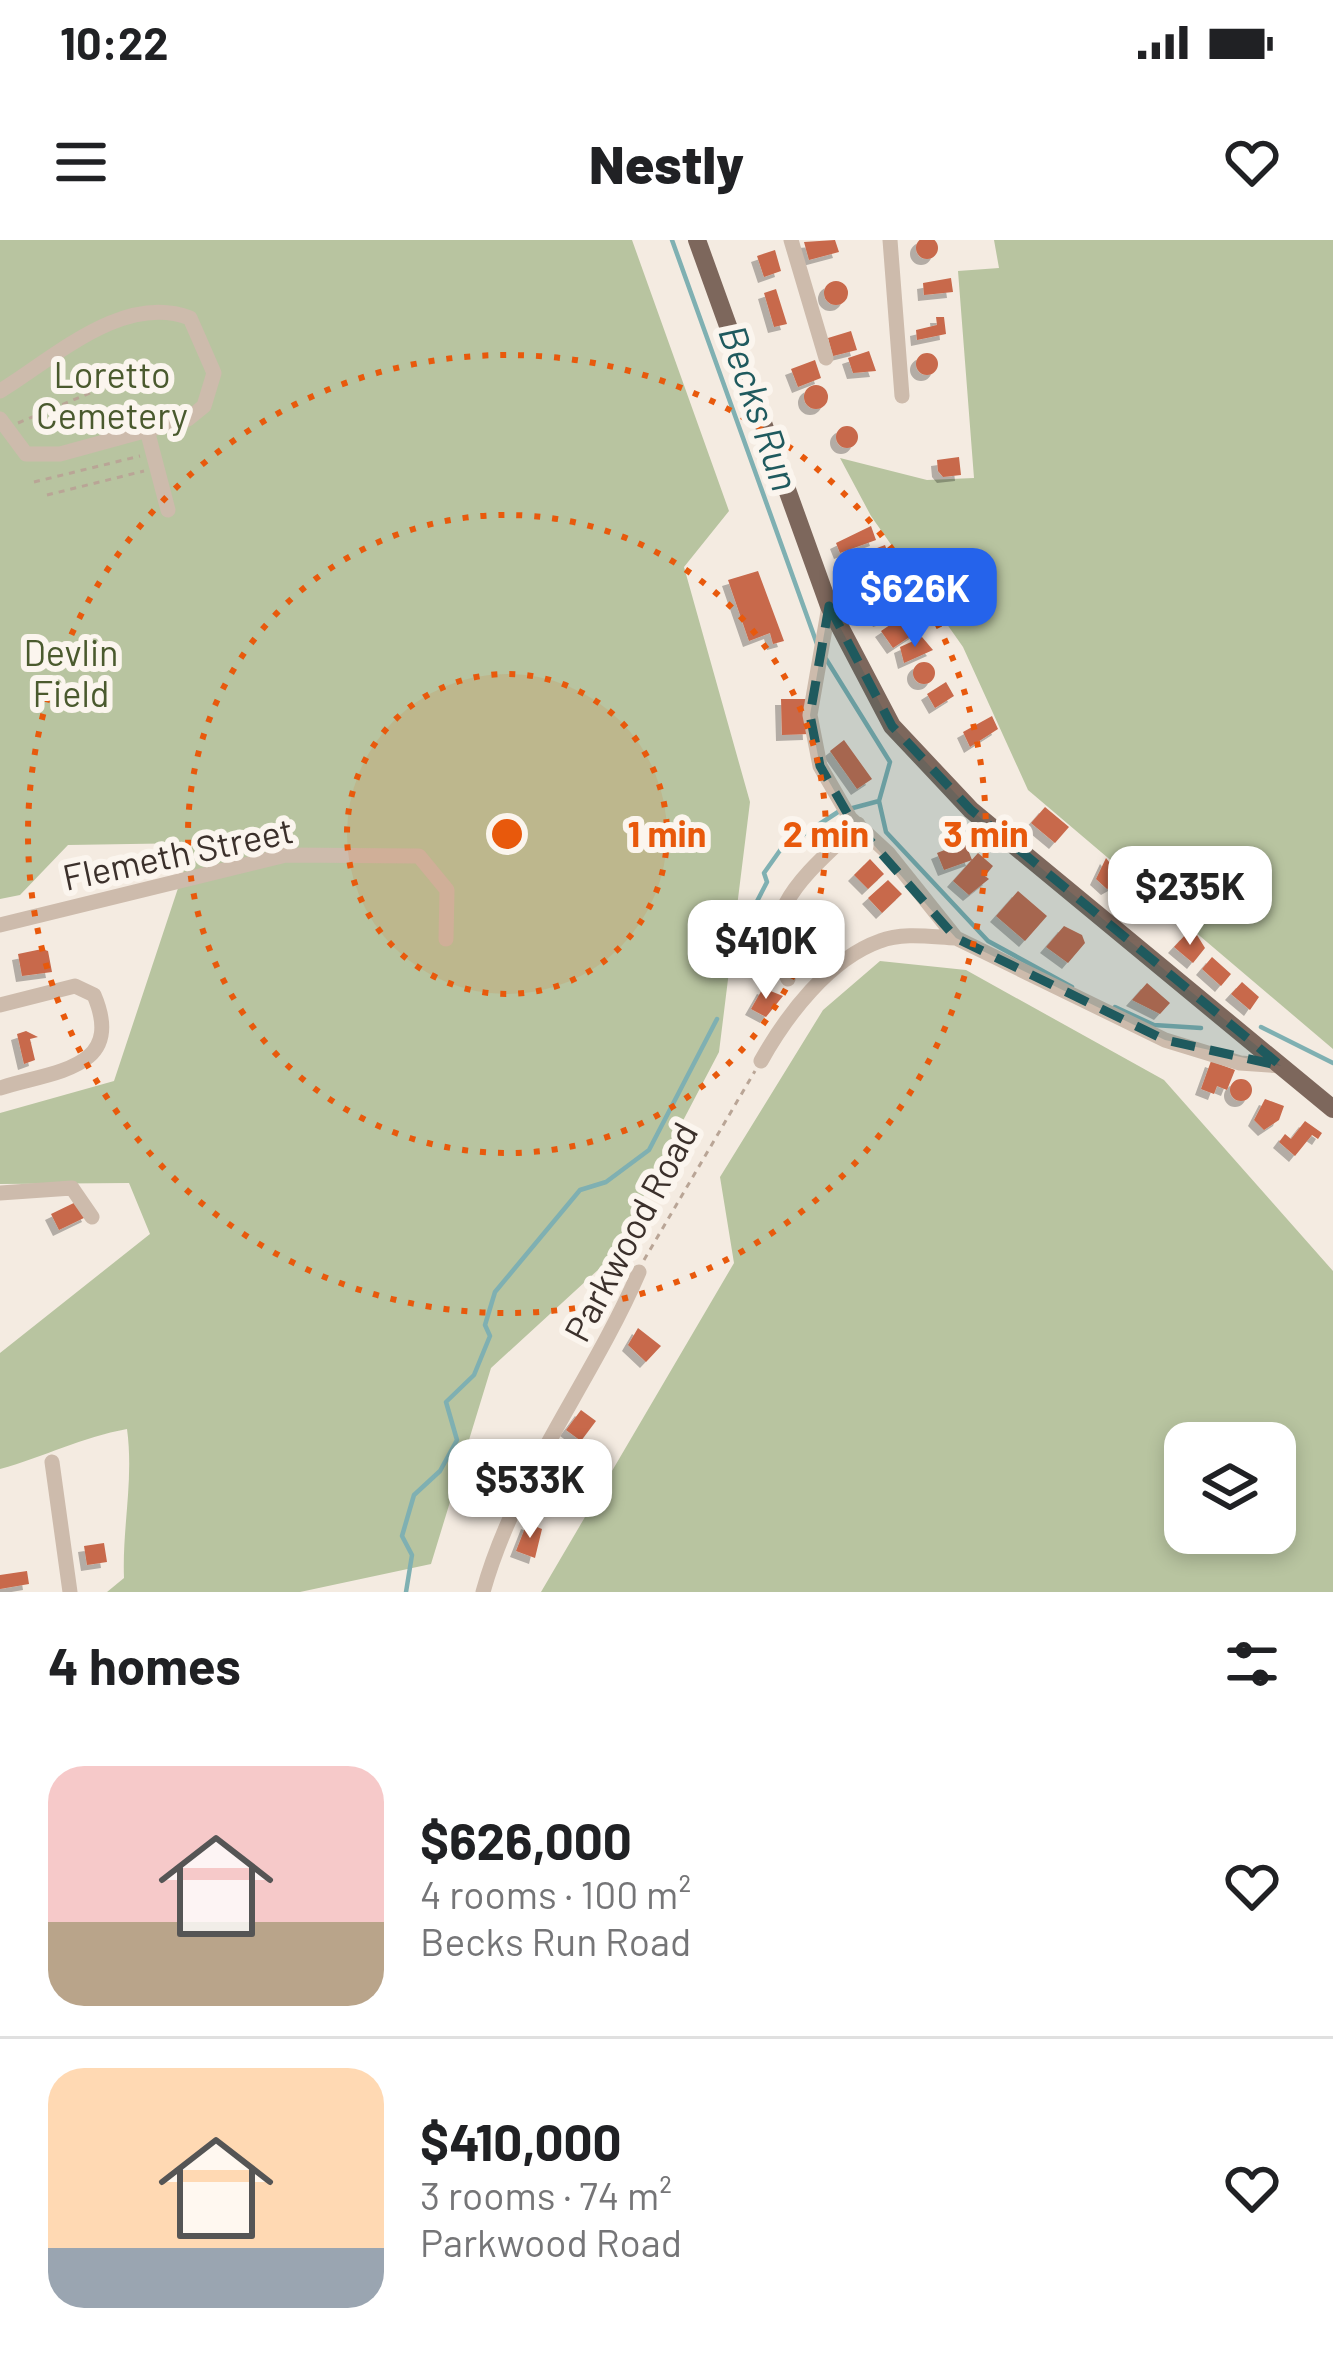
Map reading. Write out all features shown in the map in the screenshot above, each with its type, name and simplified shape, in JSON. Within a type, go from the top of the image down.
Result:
[{"type":"main road","points":[[697,240],[829,607],[868,688],[920,760],[970,810],[1333,1108]]},
{"type":"street","points":[[791,240],[826,358]]},
{"type":"street","points":[[890,240],[902,395]]},
{"type":"street","points":[[1,388],[132,312],[172,311],[190,319],[207,346],[214,388],[204,406],[188,418],[32,457],[3,424]]},
{"type":"street","points":[[148,430],[168,510]]},
{"type":"street","points":[[829,607],[810,716],[820,766],[839,803],[956,938],[1165,1040],[1240,1063],[1281,1066]]},
{"type":"street","points":[[788,979],[778,962],[774,928],[781,905],[854,820]]},
{"type":"street","name":"Flemeth Street","points":[[0,925],[286,855],[419,856],[447,890],[446,939]]},
{"type":"street","points":[[761,1061],[779,1028],[861,950],[884,939],[956,938]]},
{"type":"street","points":[[0,1005],[75,986],[94,995],[102,1015],[100,1046],[92,1056],[0,1088]]},
{"type":"street","points":[[0,1193],[72,1188],[92,1216]]},
{"type":"street","name":"Parkwood Road","points":[[482,1592],[499,1534],[609,1341],[639,1272]]},
{"type":"street","points":[[52,1462],[70,1592]]},
{"type":"path","points":[[3,424],[133,375],[168,369]]},
{"type":"path","points":[[34,482],[155,460]]},
{"type":"path","points":[[47,495],[155,460]]},
{"type":"path","name":"Parkwood Road","points":[[639,1272],[657,1231],[761,1061]]},
{"type":"highlighted area","points":[[829,606],[892,726],[971,810],[1281,1066],[1165,1040],[956,938],[850,818],[820,766],[810,715]]},
{"type":"green space","points":[[0,240],[632,240],[729,511],[684,567],[750,802],[719,1052],[611,1258],[491,1368],[431,1564],[300,1592],[107,1592],[124,1578],[127,1429],[0,1469],[0,1353],[150,1234],[129,1183],[0,1184],[0,1113],[114,1081],[193,843],[68,845],[20,895],[0,899]]},
{"type":"green space","points":[[994,240],[1333,240],[1333,1049],[1028,790],[963,647],[871,516],[840,458],[927,480],[974,478],[958,271],[999,268]]},
{"type":"green space","points":[[880,961],[966,970],[1164,1080],[1333,1271],[1333,1592],[541,1592],[734,1263],[720,1177],[823,1010]]},
{"type":"building","points":[[927,237],[938,248],[927,259],[916,248]]},
{"type":"building","points":[[835,240],[839,252],[809,260],[804,242]]},
{"type":"building","points":[[775,250],[781,271],[764,277],[757,256]]},
{"type":"building","points":[[951,278],[953,292],[924,295],[923,283]]},
{"type":"building","points":[[836,281],[845,284],[845,302],[836,305],[827,302],[824,293],[827,284]]},
{"type":"building","points":[[776,289],[787,324],[774,327],[764,293]]},
{"type":"building","points":[[936,317],[944,317],[946,334],[917,340],[916,330],[937,325]]},
{"type":"building","points":[[851,331],[857,350],[833,356],[828,338]]},
{"type":"building","points":[[869,351],[876,371],[853,373],[848,358]]},
{"type":"building","points":[[927,353],[938,364],[927,375],[916,364]]},
{"type":"building","points":[[815,360],[821,378],[798,387],[791,369]]},
{"type":"building","points":[[816,385],[828,397],[816,409],[804,397]]},
{"type":"building","points":[[847,426],[858,437],[847,448],[836,437]]},
{"type":"building","points":[[959,457],[961,475],[943,477],[937,460]]},
{"type":"building","points":[[871,526],[876,540],[840,553],[836,543]]},
{"type":"building","points":[[885,545],[897,579],[861,592],[848,559]]},
{"type":"building","points":[[758,571],[784,641],[773,644],[770,633],[749,641],[728,580]]},
{"type":"building","points":[[901,589],[909,603],[901,607],[904,613],[879,621],[870,604]]},
{"type":"building","points":[[912,610],[923,628],[893,648],[881,631]]},
{"type":"building","points":[[922,637],[933,650],[904,663],[900,647]]},
{"type":"building","points":[[924,662],[935,673],[924,684],[913,673]]},
{"type":"building","points":[[946,682],[954,696],[935,708],[927,694]]},
{"type":"building","points":[[781,699],[807,699],[809,734],[782,735]]},
{"type":"building","points":[[992,716],[998,729],[970,747],[963,732]]},
{"type":"building","points":[[844,740],[872,779],[857,789],[830,751]]},
{"type":"building","points":[[1045,807],[1069,827],[1055,843],[1031,823]]},
{"type":"building","points":[[965,842],[972,860],[944,870],[937,853]]},
{"type":"building","points":[[978,853],[993,866],[985,876],[989,879],[969,895],[953,881]]},
{"type":"building","points":[[1106,858],[1123,880],[1107,889],[1096,879]]},
{"type":"building","points":[[870,859],[884,874],[868,889],[854,875]]},
{"type":"building","points":[[888,880],[902,894],[882,913],[868,898]]},
{"type":"building","points":[[1132,886],[1150,897],[1137,915],[1120,901]]},
{"type":"building","points":[[1018,891],[1047,916],[1025,941],[996,916]]},
{"type":"building","points":[[816,904],[817,928],[793,930],[792,906]]},
{"type":"building","points":[[1064,926],[1082,935],[1085,943],[1068,963],[1046,947]]},
{"type":"building","points":[[1186,934],[1192,940],[1197,935],[1205,948],[1193,963],[1174,947]]},
{"type":"building","points":[[48,951],[52,972],[22,976],[18,954]]},
{"type":"building","points":[[1212,957],[1231,974],[1221,986],[1202,969]]},
{"type":"building","points":[[1242,982],[1259,997],[1250,1010],[1231,994]]},
{"type":"building","points":[[1147,983],[1170,1003],[1160,1014],[1132,1000]]},
{"type":"building","points":[[763,988],[783,996],[766,1017],[751,1009]]},
{"type":"building","points":[[26,1031],[38,1037],[30,1039],[35,1060],[24,1064],[17,1034]]},
{"type":"building","points":[[1211,1061],[1235,1070],[1227,1090],[1217,1086],[1214,1094],[1201,1089]]},
{"type":"building","points":[[1241,1079],[1252,1090],[1241,1101],[1230,1090]]},
{"type":"building","points":[[1265,1099],[1284,1106],[1279,1120],[1264,1130],[1254,1120]]},
{"type":"building","points":[[1305,1121],[1322,1133],[1318,1139],[1312,1135],[1295,1156],[1279,1142],[1285,1134],[1291,1139]]},
{"type":"building","points":[[80,1200],[88,1216],[59,1230],[51,1214]]},
{"type":"building","points":[[638,1328],[661,1346],[646,1362],[628,1345]]},
{"type":"building","points":[[581,1410],[596,1421],[581,1441],[566,1430]]},
{"type":"building","points":[[527,1523],[542,1529],[535,1558],[516,1551]]},
{"type":"building","points":[[104,1543],[107,1562],[87,1565],[84,1546]]},
{"type":"building","points":[[27,1571],[29,1584],[0,1589],[0,1575]]},
{"type":"waterway","name":"Becks Run","points":[[672,240],[817,644]]},
{"type":"waterway","name":"Becks Run","points":[[826,659],[890,762],[879,801],[886,832],[988,941],[1072,987]]},
{"type":"waterway","points":[[849,809],[879,801]]},
{"type":"waterway","points":[[743,967],[753,909],[767,882],[764,873],[781,849],[838,812]]},
{"type":"waterway","name":"Becks Run","points":[[1115,1007],[1154,1025],[1201,1028]]},
{"type":"waterway","points":[[406,1592],[412,1555],[402,1536],[414,1495],[440,1471],[457,1440],[446,1402],[474,1375],[490,1336],[485,1325],[495,1292],[580,1190],[606,1182],[649,1150],[717,1019]]},
{"type":"waterway","name":"Becks Run","points":[[1261,1027],[1333,1063]]},
{"type":"park label","name":"Loretto Cemetery","points":[[112,396]]},
{"type":"park label","name":"Devlin Field","points":[[71,674]]}]
